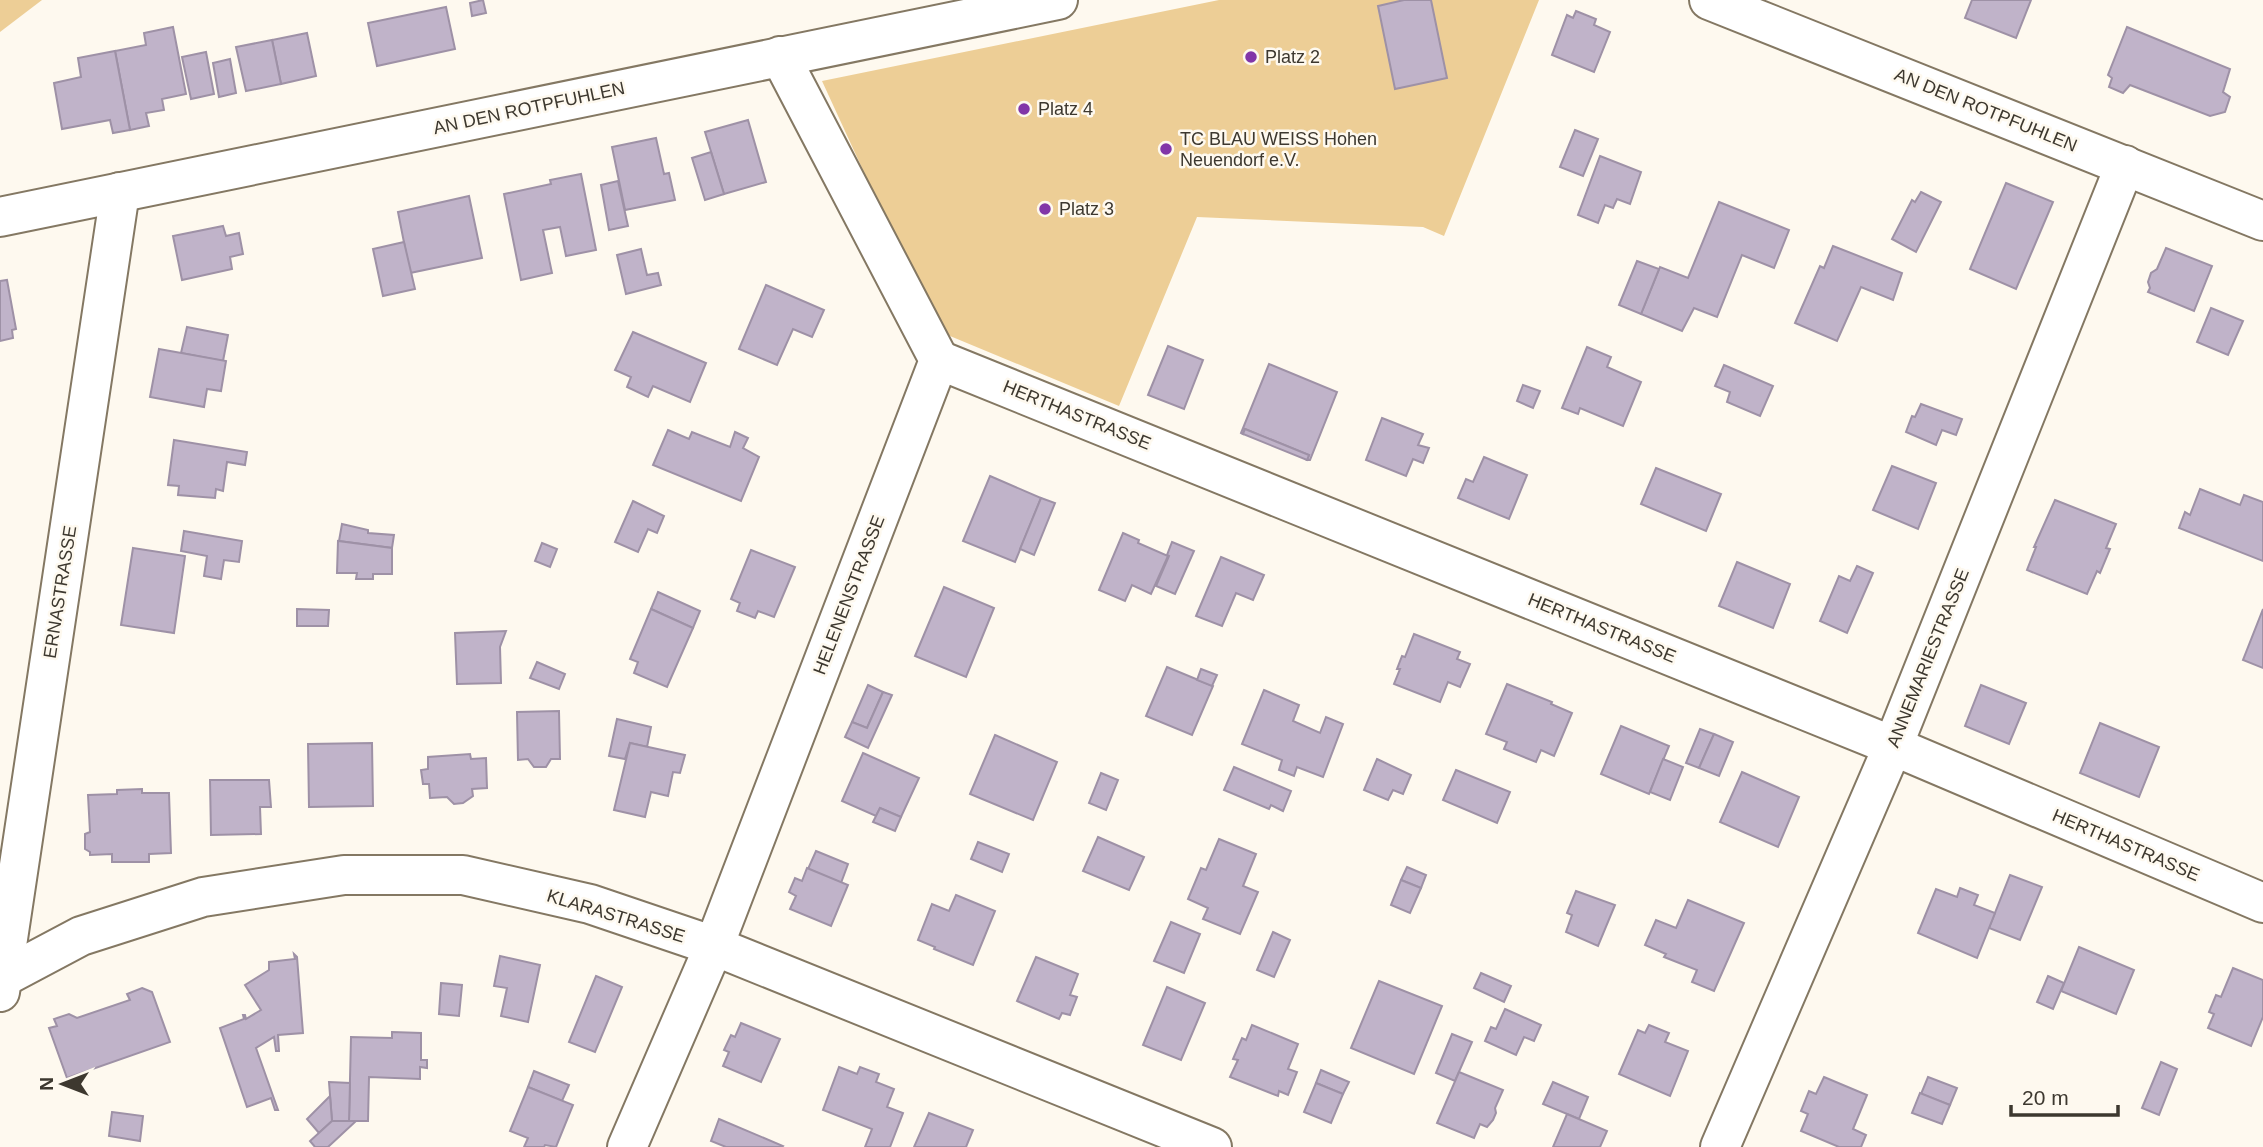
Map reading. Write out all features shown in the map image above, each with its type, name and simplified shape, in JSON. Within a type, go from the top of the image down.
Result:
[{"type":"street","name":"AN DEN ROTPFUHLEN","points":[[0,216],[1058,0]]},
{"type":"street","name":"AN DEN ROTPFUHLEN","points":[[1709,0],[2263,221]]},
{"type":"street","points":[[780,56],[939,360]]},
{"type":"street","name":"ANNEMARIESTRASSE","points":[[1720,1147],[1893,746],[2124,165]]},
{"type":"street","name":"ERNASTRASSE","points":[[1,983],[120,192]]},
{"type":"street","name":"HERTHASTRASSE","points":[[939,360],[1893,746],[2263,903]]},
{"type":"street","name":"HELENENSTRASSE","points":[[627,1147],[713,946],[939,360]]},
{"type":"street","name":"KLARASTRASSE","points":[[1,983],[81,936],[203,897],[344,874],[463,875],[590,904],[713,946],[1212,1147]]},
{"type":"shaded area","points":[[0,0],[42,0],[0,32]]},
{"type":"shaded area","name":"TC BLAU WEISS Hohen Neuendorf e.V.","points":[[1219,0],[1539,0],[1444,236],[1423,227],[1197,217],[1119,406],[950,336],[930,316],[822,81]]},
{"type":"building","points":[[483,0],[486,13],[472,16],[470,3]]},
{"type":"building","points":[[1404,0],[1431,0],[1447,78],[1395,89],[1378,6]]},
{"type":"building","points":[[1972,0],[2031,0],[2016,38],[1965,18]]},
{"type":"building","points":[[446,7],[455,49],[377,66],[368,23]]},
{"type":"building","points":[[1576,11],[1596,19],[1594,25],[1610,32],[1594,72],[1552,55],[1567,15],[1573,18]]},
{"type":"building","points":[[173,27],[186,94],[162,99],[164,110],[146,113],[149,126],[130,130],[115,51],[146,45],[144,33]]},
{"type":"building","points":[[2127,27],[2230,69],[2223,92],[2230,97],[2225,112],[2210,116],[2130,85],[2123,93],[2109,87],[2112,78],[2108,75]]},
{"type":"building","points":[[307,33],[316,76],[281,84],[272,40]]},
{"type":"building","points":[[272,40],[281,84],[246,91],[236,47]]},
{"type":"building","points":[[115,51],[130,130],[113,133],[110,120],[62,129],[54,83],[81,77],[78,58]]},
{"type":"building","points":[[206,52],[214,94],[191,99],[182,57]]},
{"type":"building","points":[[230,59],[236,93],[219,97],[213,63]]},
{"type":"building","points":[[748,120],[766,182],[724,194],[705,132]]},
{"type":"building","points":[[1575,130],[1598,139],[1583,176],[1560,167]]},
{"type":"building","points":[[656,138],[664,174],[669,173],[675,200],[625,210],[612,147]]},
{"type":"building","points":[[711,152],[724,194],[705,200],[692,158]]},
{"type":"building","points":[[1600,156],[1641,172],[1630,204],[1617,199],[1613,208],[1605,205],[1598,223],[1578,215]]},
{"type":"building","points":[[581,174],[596,250],[566,256],[560,227],[543,230],[552,273],[521,280],[504,194],[551,184],[550,180]]},
{"type":"building","points":[[618,181],[628,226],[609,230],[601,185]]},
{"type":"building","points":[[2006,183],[2053,202],[2016,289],[1970,269]]},
{"type":"building","points":[[1921,192],[1941,202],[1916,252],[1892,239],[1912,200],[1915,202]]},
{"type":"building","points":[[469,196],[482,258],[410,273],[398,212]]},
{"type":"building","points":[[1719,202],[1789,230],[1774,268],[1742,255],[1717,317],[1694,308],[1682,331],[1641,314],[1660,267],[1688,278]]},
{"type":"building","points":[[223,226],[226,236],[239,233],[243,254],[230,257],[232,269],[182,280],[173,236]]},
{"type":"building","points":[[404,242],[415,289],[383,296],[373,249]]},
{"type":"building","points":[[1833,246],[1902,273],[1893,300],[1861,287],[1837,341],[1795,323],[1820,266],[1824,268]]},
{"type":"building","points":[[2166,248],[2212,266],[2194,311],[2148,292],[2151,273],[2157,269]]},
{"type":"building","points":[[641,249],[647,275],[658,273],[661,285],[626,294],[617,255]]},
{"type":"building","points":[[1637,261],[1659,269],[1641,314],[1619,305]]},
{"type":"building","points":[[7,280],[16,329],[12,330],[13,338],[0,341],[0,281]]},
{"type":"building","points":[[766,285],[824,310],[812,337],[793,329],[777,365],[739,349]]},
{"type":"building","points":[[2211,308],[2243,321],[2228,355],[2197,342]]},
{"type":"building","points":[[187,327],[228,335],[223,361],[181,353]]},
{"type":"building","points":[[633,332],[706,363],[690,402],[653,386],[648,397],[627,387],[631,377],[615,370]]},
{"type":"building","points":[[1168,346],[1203,360],[1184,409],[1148,395]]},
{"type":"building","points":[[1587,347],[1611,357],[1607,367],[1641,382],[1623,426],[1580,408],[1578,414],[1562,408]]},
{"type":"building","points":[[159,349],[226,361],[221,391],[207,389],[204,407],[150,397]]},
{"type":"building","points":[[1269,364],[1337,392],[1310,460],[1307,460],[1309,455],[1245,429],[1243,434],[1241,433]]},
{"type":"building","points":[[1724,365],[1773,386],[1760,416],[1727,402],[1730,392],[1715,386]]},
{"type":"building","points":[[1523,385],[1540,391],[1533,408],[1517,401]]},
{"type":"building","points":[[1921,404],[1962,419],[1956,435],[1942,430],[1936,445],[1906,432],[1912,416],[1915,417]]},
{"type":"building","points":[[1382,418],[1423,434],[1418,445],[1429,448],[1423,463],[1413,459],[1406,476],[1366,460]]},
{"type":"building","points":[[1245,429],[1309,455],[1307,460],[1243,434]]},
{"type":"building","points":[[668,430],[689,439],[692,432],[730,447],[735,432],[748,438],[743,448],[759,457],[741,501],[653,465]]},
{"type":"building","points":[[174,440],[247,452],[245,465],[227,462],[223,491],[216,489],[215,498],[178,495],[179,486],[168,485]]},
{"type":"building","points":[[1484,457],[1527,475],[1509,519],[1458,498],[1466,479],[1473,482]]},
{"type":"building","points":[[1892,466],[1936,483],[1918,529],[1873,510]]},
{"type":"building","points":[[1656,468],[1721,494],[1706,531],[1641,504]]},
{"type":"building","points":[[990,476],[1041,498],[1015,562],[963,541]]},
{"type":"building","points":[[2200,489],[2240,505],[2244,495],[2263,502],[2263,561],[2179,528],[2185,512],[2190,515]]},
{"type":"building","points":[[1041,498],[1055,503],[1034,555],[1020,549]]},
{"type":"building","points":[[2055,500],[2116,524],[2106,548],[2110,549],[2087,594],[2027,570]]},
{"type":"building","points":[[633,501],[664,516],[657,533],[648,529],[638,552],[615,542]]},
{"type":"building","points":[[342,524],[368,530],[368,533],[394,535],[392,548],[339,541]]},
{"type":"building","points":[[184,531],[242,541],[239,562],[224,560],[221,579],[204,576],[207,556],[181,551]]},
{"type":"building","points":[[1123,533],[1168,556],[1151,594],[1132,585],[1125,601],[1099,590]]},
{"type":"building","points":[[338,541],[392,548],[392,574],[373,574],[373,579],[356,579],[357,573],[337,573]]},
{"type":"building","points":[[1172,542],[1194,551],[1175,594],[1156,586]]},
{"type":"building","points":[[542,543],[557,549],[550,567],[535,561]]},
{"type":"building","points":[[133,548],[185,556],[174,633],[121,625]]},
{"type":"building","points":[[751,550],[795,567],[774,617],[758,611],[755,618],[737,611],[740,603],[731,599]]},
{"type":"building","points":[[1221,557],[1264,575],[1253,600],[1236,593],[1222,626],[1196,616]]},
{"type":"building","points":[[1737,562],[1790,584],[1773,628],[1719,606]]},
{"type":"building","points":[[1857,566],[1873,573],[1847,633],[1820,621],[1839,576],[1850,581]]},
{"type":"building","points":[[944,587],[994,608],[966,677],[915,656]]},
{"type":"building","points":[[658,592],[700,611],[693,628],[651,609]]},
{"type":"building","points":[[297,609],[329,610],[328,626],[297,626]]},
{"type":"building","points":[[651,609],[693,628],[667,687],[634,673],[638,662],[630,659]]},
{"type":"building","points":[[2263,609],[2263,668],[2243,660]]},
{"type":"building","points":[[506,631],[500,647],[501,683],[457,684],[455,633]]},
{"type":"building","points":[[1414,634],[1460,652],[1457,659],[1470,664],[1460,687],[1448,682],[1440,702],[1394,684],[1402,656],[1405,657]]},
{"type":"building","points":[[537,662],[565,674],[559,689],[530,678]]},
{"type":"building","points":[[1167,667],[1213,686],[1192,735],[1146,716]]},
{"type":"building","points":[[1201,669],[1217,675],[1212,686],[1197,680]]},
{"type":"building","points":[[1507,684],[1572,713],[1554,756],[1541,750],[1536,762],[1504,749],[1507,742],[1486,734]]},
{"type":"building","points":[[868,685],[883,692],[867,728],[852,722]]},
{"type":"building","points":[[1981,685],[2026,703],[2009,744],[1965,726]]},
{"type":"building","points":[[1264,690],[1299,705],[1293,721],[1320,733],[1326,717],[1343,724],[1323,777],[1297,767],[1294,776],[1279,770],[1282,760],[1242,744]]},
{"type":"building","points":[[883,692],[892,695],[868,748],[845,737],[852,722],[867,728]]},
{"type":"building","points":[[559,711],[560,759],[551,759],[546,767],[534,767],[528,759],[518,760],[517,712]]},
{"type":"building","points":[[617,719],[651,727],[647,747],[630,743],[625,759],[609,756]]},
{"type":"building","points":[[2100,723],[2159,747],[2139,797],[2080,773]]},
{"type":"building","points":[[1621,726],[1669,746],[1649,794],[1601,774]]},
{"type":"building","points":[[1700,729],[1714,734],[1699,768],[1686,763]]},
{"type":"building","points":[[1714,734],[1733,742],[1719,776],[1699,768]]},
{"type":"building","points":[[995,735],[1057,762],[1033,820],[970,794]]},
{"type":"building","points":[[372,743],[373,806],[309,807],[308,744]]},
{"type":"building","points":[[630,743],[685,755],[680,773],[673,772],[668,796],[651,792],[645,817],[614,810]]},
{"type":"building","points":[[863,753],[919,778],[901,817],[880,808],[876,816],[842,801]]},
{"type":"building","points":[[470,754],[471,759],[486,758],[487,788],[472,789],[473,796],[463,803],[454,804],[447,797],[430,798],[429,784],[423,784],[421,770],[428,769],[428,757]]},
{"type":"building","points":[[1377,759],[1411,775],[1403,794],[1393,790],[1388,800],[1364,790]]},
{"type":"building","points":[[1663,759],[1683,767],[1670,800],[1650,792]]},
{"type":"building","points":[[1234,767],[1291,791],[1283,811],[1271,805],[1269,809],[1224,790]]},
{"type":"building","points":[[1456,770],[1510,792],[1497,823],[1443,800]]},
{"type":"building","points":[[1742,772],[1799,797],[1778,847],[1720,822]]},
{"type":"building","points":[[1101,773],[1118,780],[1106,810],[1089,803]]},
{"type":"building","points":[[210,780],[269,780],[271,807],[260,807],[261,834],[211,835]]},
{"type":"building","points":[[142,789],[142,793],[169,793],[171,853],[149,854],[149,862],[112,862],[112,854],[90,855],[85,849],[85,834],[90,832],[88,795],[117,794],[117,790]]},
{"type":"building","points":[[880,808],[901,817],[895,831],[873,822]]},
{"type":"building","points":[[1098,837],[1144,857],[1129,890],[1083,871]]},
{"type":"building","points":[[1219,839],[1256,854],[1243,886],[1258,892],[1240,934],[1203,919],[1208,908],[1188,899],[1201,868],[1206,870]]},
{"type":"building","points":[[978,842],[1009,854],[1002,872],[971,859]]},
{"type":"building","points":[[816,851],[848,864],[841,883],[808,869]]},
{"type":"building","points":[[1407,867],[1426,875],[1421,888],[1401,880]]},
{"type":"building","points":[[807,868],[848,885],[831,926],[790,909],[796,896],[789,892],[795,878],[802,881]]},
{"type":"building","points":[[2010,875],[2042,887],[2020,940],[1989,928]]},
{"type":"building","points":[[1401,880],[1421,888],[1410,913],[1391,905]]},
{"type":"building","points":[[1960,888],[1978,895],[1974,905],[1995,913],[1977,958],[1918,933],[1936,889],[1957,897]]},
{"type":"building","points":[[1576,891],[1615,905],[1598,946],[1566,932],[1572,915],[1567,913]]},
{"type":"building","points":[[956,895],[995,911],[973,965],[918,940],[932,904],[949,911]]},
{"type":"building","points":[[1688,900],[1744,923],[1714,991],[1692,982],[1697,970],[1664,957],[1666,954],[1645,945],[1656,920],[1676,928]]},
{"type":"building","points":[[1171,922],[1200,934],[1184,973],[1154,961]]},
{"type":"building","points":[[1273,932],[1290,940],[1274,977],[1257,970]]},
{"type":"building","points":[[2079,947],[2134,970],[2116,1014],[2061,991]]},
{"type":"building","points":[[294,954],[297,957],[303,1033],[278,1035],[279,1051],[276,1051],[274,1037],[256,1048],[278,1110],[275,1110],[271,1098],[247,1107],[220,1028],[244,1019],[243,1015],[246,1019],[261,1010],[245,985],[269,970],[269,962],[295,959]]},
{"type":"building","points":[[500,956],[540,965],[528,1022],[501,1016],[507,988],[494,986]]},
{"type":"building","points":[[1036,957],[1078,974],[1070,995],[1077,997],[1070,1015],[1062,1013],[1059,1019],[1017,1001]]},
{"type":"building","points":[[2233,968],[2263,980],[2263,1017],[2251,1046],[2208,1028],[2214,1014],[2209,1012],[2216,995],[2221,997]]},
{"type":"building","points":[[1481,973],[1511,986],[1504,1002],[1474,988]]},
{"type":"building","points":[[596,976],[622,987],[595,1052],[569,1042]]},
{"type":"building","points":[[2048,976],[2064,983],[2053,1009],[2037,1002]]},
{"type":"building","points":[[1379,981],[1442,1006],[1414,1074],[1351,1048]]},
{"type":"building","points":[[441,983],[462,985],[459,1016],[439,1014]]},
{"type":"building","points":[[1167,987],[1205,1003],[1181,1060],[1143,1045]]},
{"type":"building","points":[[142,988],[152,992],[170,1042],[67,1078],[49,1028],[57,1026],[54,1019],[69,1014],[77,1018],[130,1000],[127,994]]},
{"type":"building","points":[[1505,1009],[1541,1025],[1534,1041],[1524,1037],[1516,1055],[1485,1041],[1491,1027],[1496,1029]]},
{"type":"building","points":[[741,1023],[780,1039],[761,1082],[723,1066],[729,1052],[724,1050],[731,1035],[735,1037]]},
{"type":"building","points":[[1252,1025],[1298,1044],[1288,1069],[1297,1072],[1288,1095],[1279,1091],[1278,1096],[1230,1077],[1238,1060],[1233,1059],[1242,1038],[1246,1040]]},
{"type":"building","points":[[1649,1025],[1669,1033],[1665,1042],[1688,1051],[1670,1096],[1619,1074],[1638,1030],[1645,1033]]},
{"type":"building","points":[[392,1032],[421,1033],[421,1060],[427,1060],[427,1068],[420,1067],[420,1079],[369,1077],[368,1121],[349,1121],[351,1037],[392,1038]]},
{"type":"building","points":[[1452,1034],[1472,1042],[1455,1081],[1436,1073]]},
{"type":"building","points":[[2161,1062],[2177,1069],[2159,1115],[2142,1108]]},
{"type":"building","points":[[839,1067],[857,1074],[860,1067],[879,1074],[876,1082],[894,1089],[887,1107],[903,1113],[890,1147],[865,1147],[872,1129],[823,1110]]},
{"type":"building","points":[[1321,1070],[1349,1082],[1343,1094],[1316,1083]]},
{"type":"building","points":[[534,1071],[569,1085],[562,1101],[528,1087]]},
{"type":"building","points":[[1459,1072],[1503,1090],[1493,1120],[1487,1127],[1480,1124],[1474,1138],[1437,1123]]},
{"type":"building","points":[[1824,1077],[1867,1095],[1853,1129],[1866,1135],[1861,1147],[1839,1147],[1801,1131],[1808,1114],[1801,1111],[1809,1091],[1816,1094]]},
{"type":"building","points":[[1928,1077],[1957,1088],[1950,1105],[1921,1094]]},
{"type":"building","points":[[329,1082],[350,1083],[349,1121],[332,1121]]},
{"type":"building","points":[[1553,1082],[1588,1097],[1579,1119],[1543,1104]]},
{"type":"building","points":[[1316,1083],[1343,1094],[1331,1123],[1304,1112]]},
{"type":"building","points":[[528,1087],[573,1105],[556,1147],[524,1147],[528,1138],[510,1131]]},
{"type":"building","points":[[1920,1093],[1950,1105],[1942,1124],[1912,1113]]},
{"type":"building","points":[[330,1096],[332,1121],[319,1133],[307,1119]]},
{"type":"building","points":[[112,1112],[143,1116],[140,1141],[109,1136]]},
{"type":"building","points":[[929,1113],[973,1130],[966,1147],[914,1147]]},
{"type":"building","points":[[1567,1114],[1607,1131],[1600,1147],[1553,1147]]},
{"type":"building","points":[[719,1119],[783,1146],[726,1147],[711,1141]]},
{"type":"building","points":[[332,1121],[356,1121],[328,1147],[315,1147],[310,1141]]},
{"type":"place","name":"Platz 2","points":[[1251,57]]},
{"type":"place","name":"Platz 4","points":[[1024,109]]},
{"type":"place","name":"TC BLAU WEISS Hohen Neuendorf e.V.","points":[[1166,149]]},
{"type":"place","name":"Platz 3","points":[[1045,209]]}]
